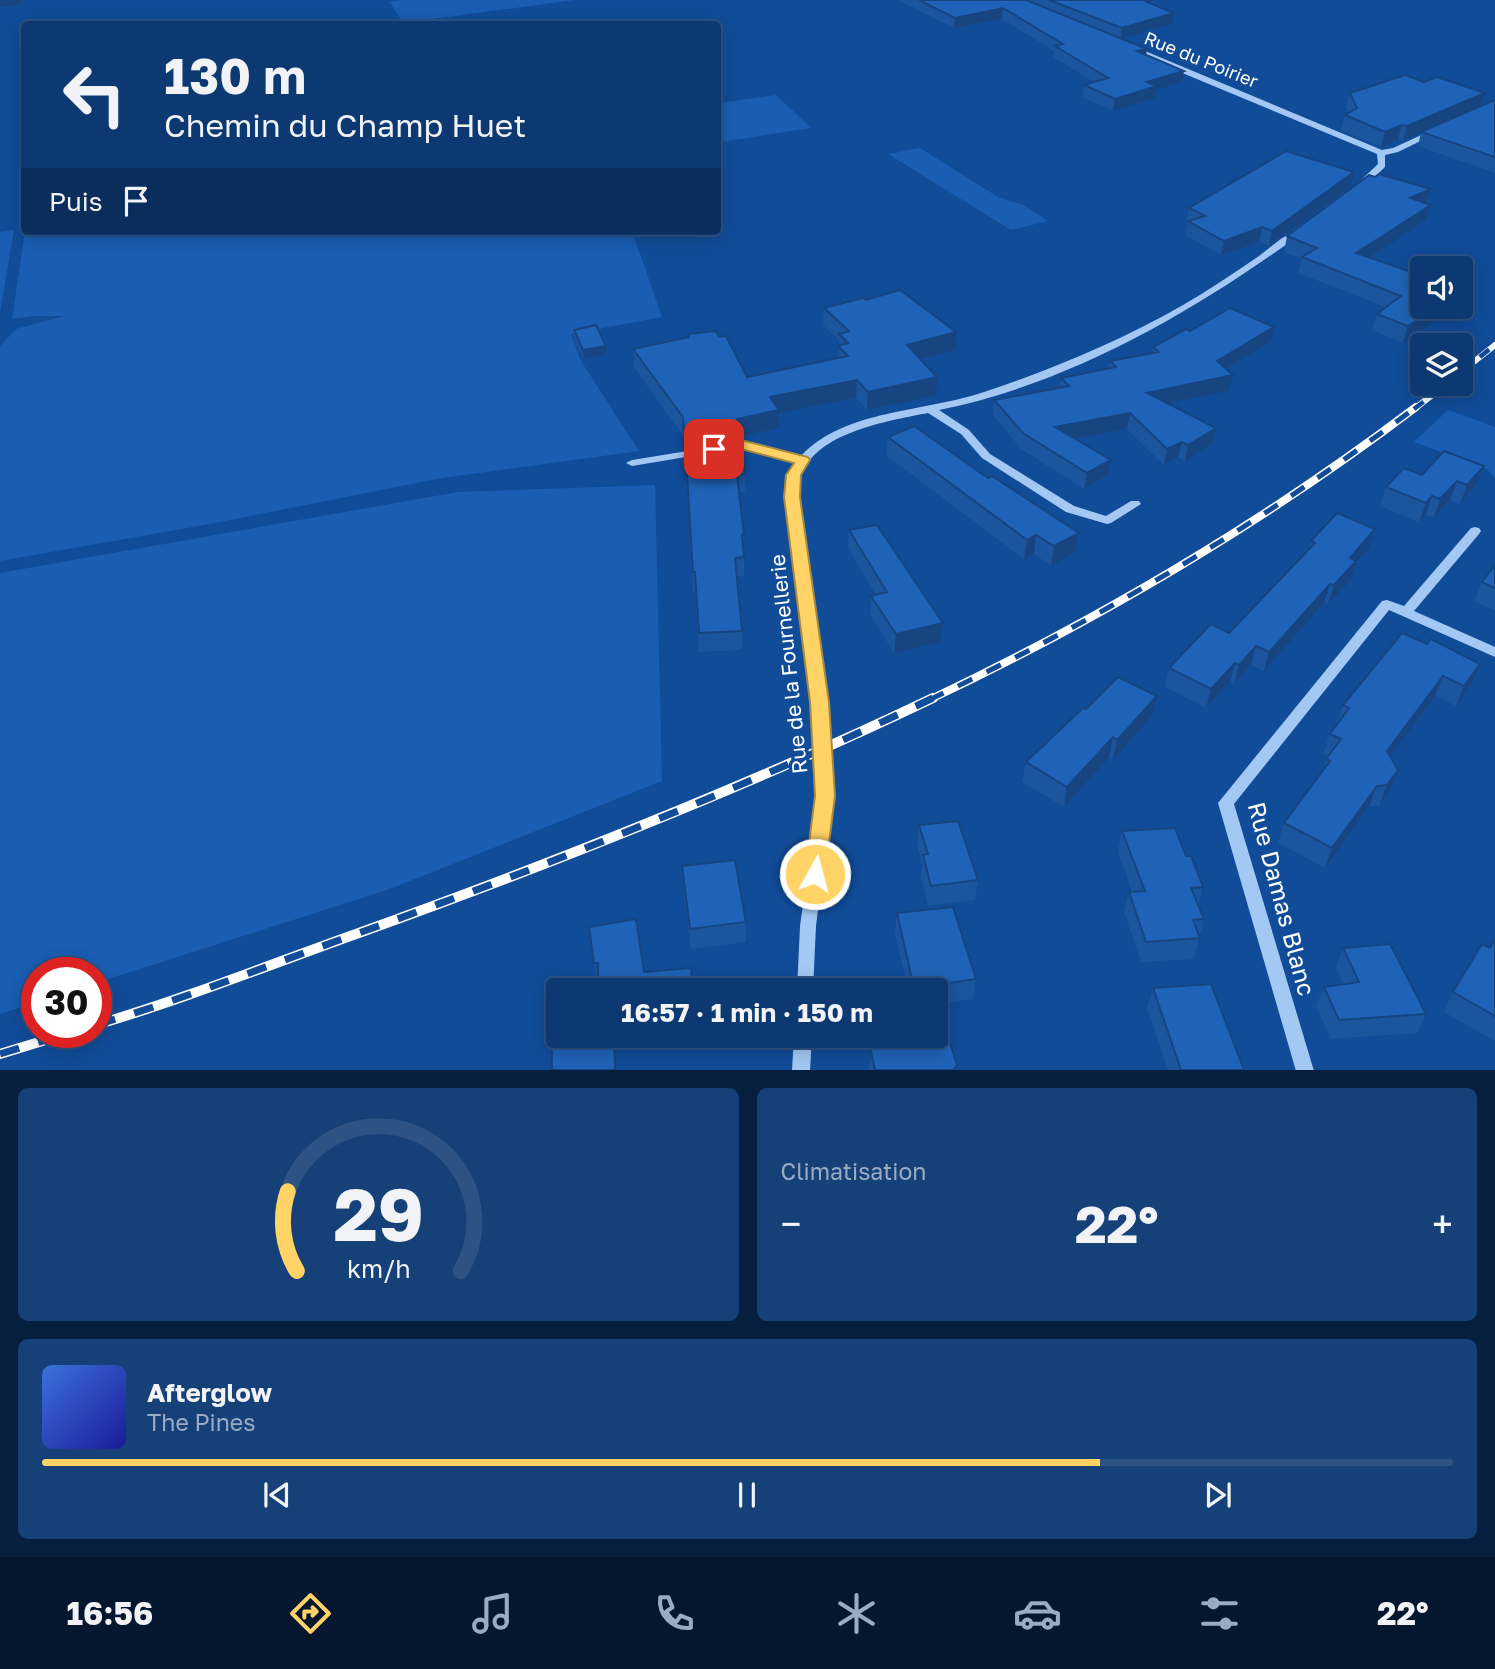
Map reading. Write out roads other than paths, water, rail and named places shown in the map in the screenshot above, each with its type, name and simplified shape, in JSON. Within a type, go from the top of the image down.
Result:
[{"type":"street","name":"Rue du Poirier","points":[[1122,44],[1381,153]]},
{"type":"street","points":[[1354,190],[1375,175],[1382,165],[1381,153],[1395,150],[1444,128]]},
{"type":"street","points":[[632,463],[741,445],[803,460],[813,449],[852,429],[978,398],[1047,375],[1101,352],[1215,292],[1312,222]]},
{"type":"street","points":[[930,409],[965,432],[986,456],[1070,509],[1107,520],[1135,504]]},
{"type":"street","name":"Rue de la Fournellerie","points":[[803,460],[793,475],[792,497],[820,702],[825,796],[808,926],[806,978]]},
{"type":"street","points":[[1475,531],[1406,612],[1495,652]]},
{"type":"street","name":"Rue Damas Blanc","points":[[1305,1070],[1226,803],[1387,604],[1406,612]]},
{"type":"street","points":[[801,1070],[802,1048]]},
{"type":"railway","points":[[1473,362],[1495,345]]},
{"type":"railway","points":[[1414,409],[1431,396]]},
{"type":"railway","points":[[929,700],[1057,636],[1180,566],[1300,490],[1416,407]]},
{"type":"railway","points":[[112,1020],[226,981],[575,852],[719,794],[933,698]]},
{"type":"railway","points":[[0,1054],[21,1048]]}]
